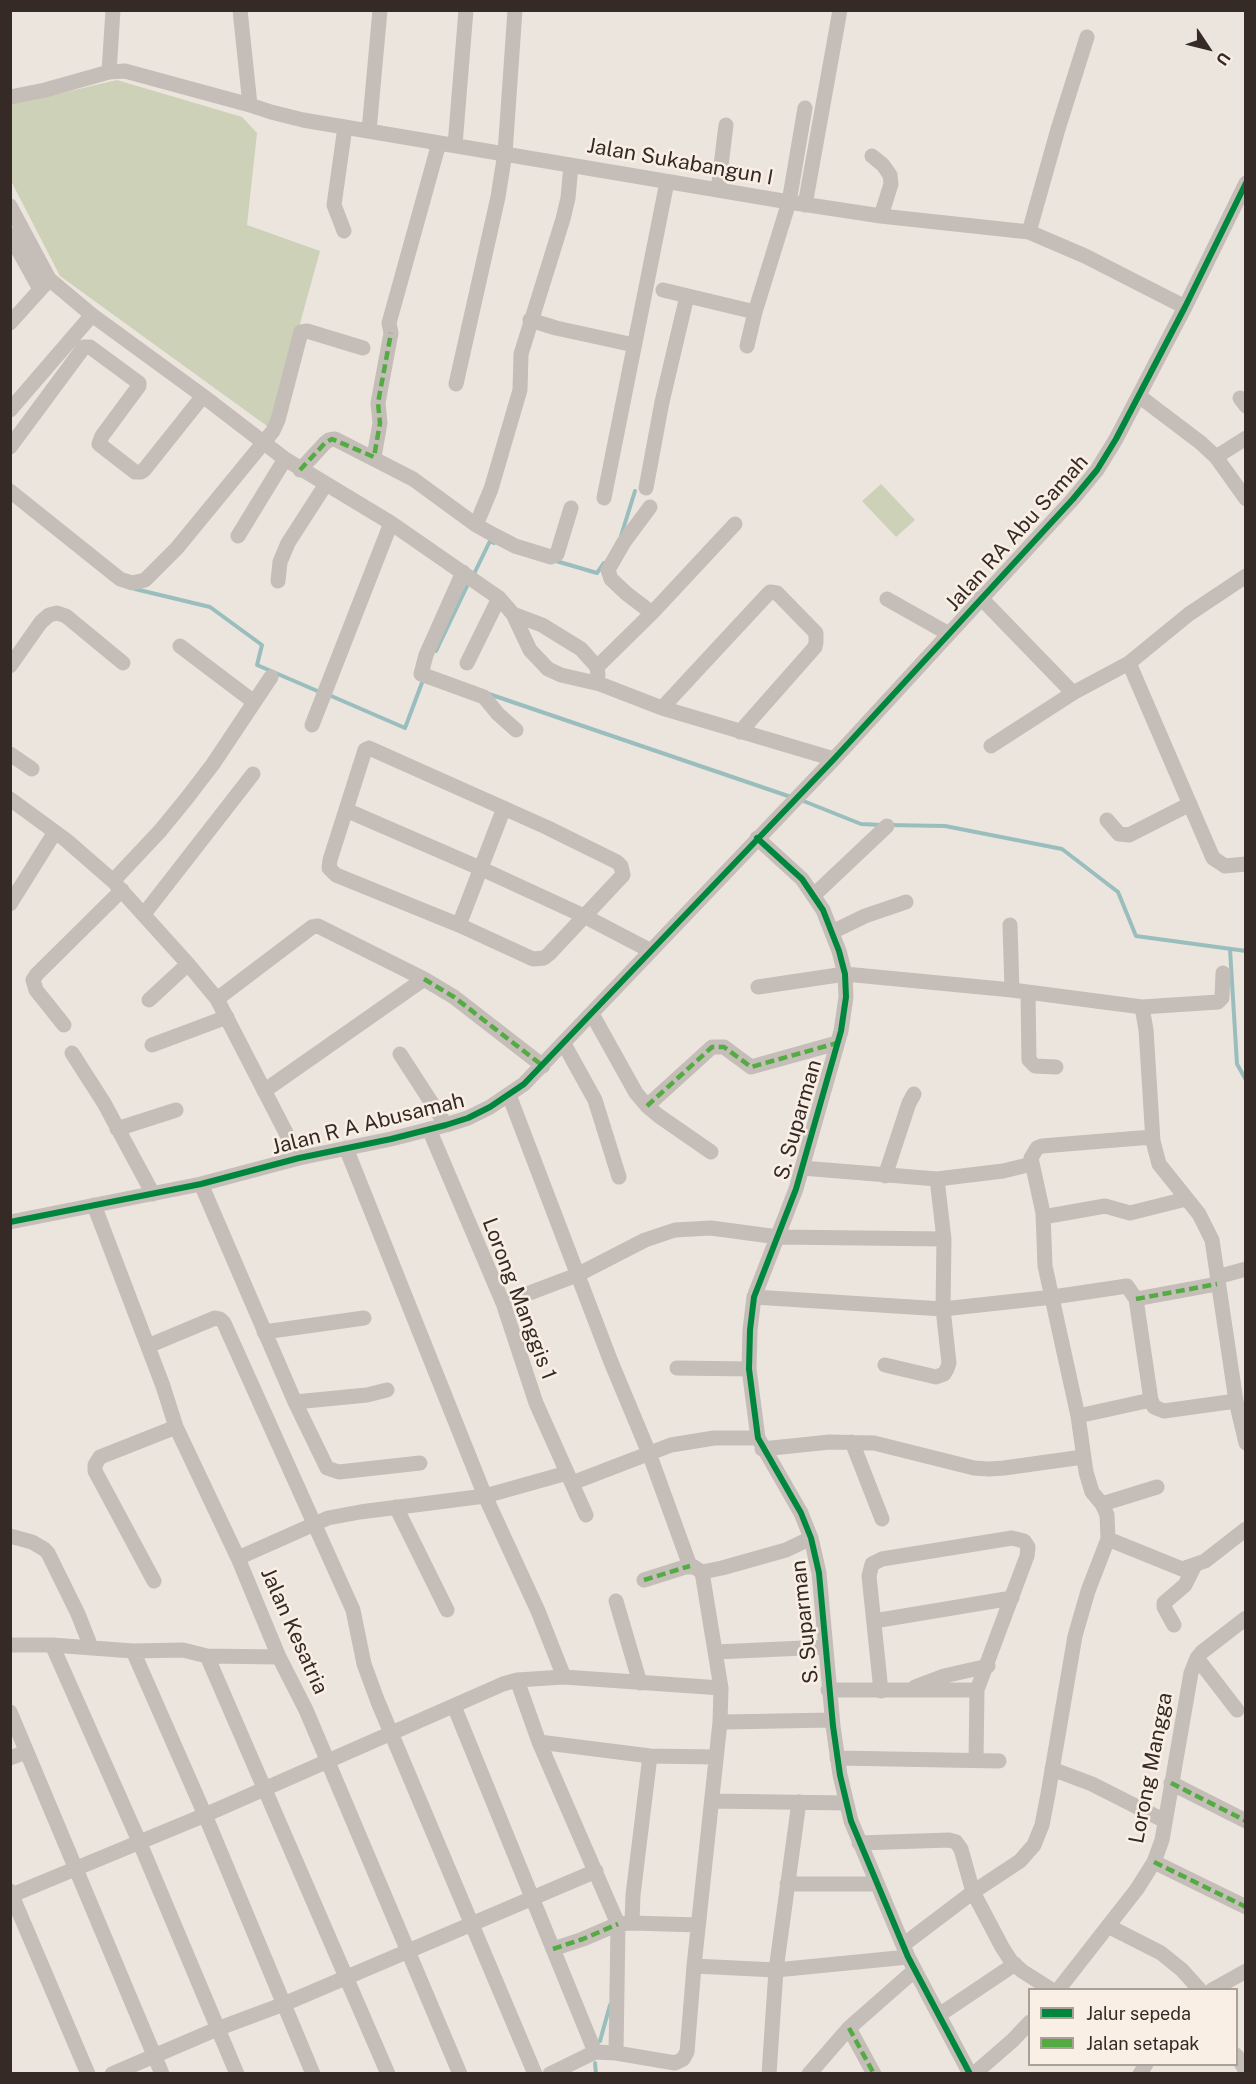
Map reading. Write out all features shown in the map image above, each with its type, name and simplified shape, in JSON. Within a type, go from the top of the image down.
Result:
[{"type":"street","points":[[109,72],[113,10]]},
{"type":"street","points":[[240,10],[250,105]]},
{"type":"street","points":[[369,131],[380,10]]},
{"type":"street","points":[[455,145],[466,10]]},
{"type":"street","points":[[456,384],[498,197],[505,153],[515,10]]},
{"type":"street","points":[[805,205],[840,10]]},
{"type":"street","points":[[1029,232],[1087,37]]},
{"type":"street","name":"Jalan Sukabangun I","points":[[10,97],[109,72],[132,72],[287,117],[805,205],[881,216],[1029,232],[1084,256],[1185,307]]},
{"type":"street","points":[[747,346],[755,312],[789,202],[805,108]]},
{"type":"street","points":[[718,190],[726,125]]},
{"type":"street","points":[[344,231],[334,205],[345,127]]},
{"type":"street","points":[[374,457],[380,423],[378,403],[391,333],[389,324],[439,143]]},
{"type":"street","points":[[872,156],[890,175],[891,184],[881,216]]},
{"type":"street","points":[[476,525],[491,489],[520,390],[520,362],[530,320],[563,219],[568,198],[571,165]]},
{"type":"street","points":[[604,498],[667,182]]},
{"type":"street","name":"Jalan RA Abu Samah","points":[[796,798],[1073,499],[1097,470],[1116,439],[1185,307],[1245,183]]},
{"type":"street","points":[[10,206],[44,284]]},
{"type":"street","points":[[10,235],[44,284],[92,315],[300,470],[392,523],[499,598],[513,614],[530,650],[548,669],[561,675],[600,684],[662,708],[834,759]]},
{"type":"street","points":[[14,313],[44,284]]},
{"type":"street","points":[[663,290],[755,312]]},
{"type":"street","points":[[646,488],[662,402],[687,296]]},
{"type":"street","points":[[10,410],[92,315]]},
{"type":"street","points":[[530,320],[634,345]]},
{"type":"street","points":[[10,491],[120,579],[132,583],[145,580],[177,548],[264,443],[278,420],[301,332],[307,331],[363,348]]},
{"type":"street","points":[[10,447],[84,347],[90,347],[139,383],[102,436],[99,444],[135,472],[144,470],[203,396]]},
{"type":"street","points":[[1139,396],[1201,442],[1216,457],[1245,499]]},
{"type":"street","points":[[1216,457],[1245,438]]},
{"type":"street","points":[[300,470],[325,443],[332,439],[374,457],[413,478],[476,525],[515,546],[554,557],[557,554],[571,508]]},
{"type":"street","points":[[238,536],[285,459]]},
{"type":"street","points":[[278,581],[280,562],[288,543],[326,484]]},
{"type":"street","points":[[650,507],[624,542],[608,570],[611,579],[652,613]]},
{"type":"street","points":[[312,725],[392,523]]},
{"type":"street","points":[[597,667],[652,613],[735,524]]},
{"type":"street","points":[[991,746],[1073,693],[1129,663],[1189,614],[1245,576]]},
{"type":"street","points":[[469,577],[426,655],[424,677],[484,698],[516,730]]},
{"type":"street","points":[[662,708],[766,596],[771,592],[777,593],[816,633],[816,642],[740,732]]},
{"type":"street","points":[[467,663],[499,598]]},
{"type":"street","points":[[981,598],[1073,693]]},
{"type":"street","points":[[886,599],[949,634]]},
{"type":"street","points":[[10,666],[41,622],[57,613],[66,616],[123,663]]},
{"type":"street","points":[[513,614],[526,617],[564,636],[581,649],[597,667],[600,684]]},
{"type":"street","points":[[180,646],[254,702]]},
{"type":"street","points":[[1129,663],[1216,861],[1225,866],[1245,864]]},
{"type":"street","points":[[64,1024],[36,990],[33,980],[117,886],[187,798],[213,764],[271,677]]},
{"type":"street","points":[[369,748],[546,827],[621,866],[623,875],[549,954],[538,959],[528,958],[459,925],[331,872],[330,860],[346,810],[365,750],[369,748]]},
{"type":"street","points":[[10,754],[32,769]]},
{"type":"street","points":[[144,914],[253,774]]},
{"type":"street","name":"Jalan R A Abusamah","points":[[10,1222],[201,1184],[468,1118],[509,1095],[543,1066],[796,798]]},
{"type":"street","points":[[10,799],[55,832],[117,886],[217,999],[299,1158]]},
{"type":"street","points":[[1107,820],[1119,834],[1128,835],[1190,804]]},
{"type":"street","points":[[459,925],[504,808]]},
{"type":"street","points":[[346,810],[584,916],[651,951]]},
{"type":"street","points":[[814,895],[887,826]]},
{"type":"street","points":[[10,904],[55,832]]},
{"type":"street","name":"S. Suparman","points":[[757,838],[802,879],[814,895],[832,932],[845,974],[846,997],[837,1043],[802,1168],[754,1297],[749,1369],[760,1443],[801,1513],[811,1538],[819,1572],[828,1690],[837,1758],[846,1803],[859,1843],[908,1957],[972,2073]]},
{"type":"street","points":[[832,932],[864,916],[906,902]]},
{"type":"street","points":[[1010,925],[1012,990]]},
{"type":"street","points":[[217,999],[312,927],[318,926],[424,979],[454,997],[543,1066]]},
{"type":"street","points":[[149,1000],[188,964]]},
{"type":"street","points":[[758,987],[845,974],[1012,990],[1142,1007],[1218,1002],[1224,991],[1223,973]]},
{"type":"street","points":[[264,1091],[424,979]]},
{"type":"street","points":[[1028,992],[1029,1060],[1039,1067],[1056,1066]]},
{"type":"street","points":[[1142,1007],[1146,1030],[1152,1137],[1159,1164],[1199,1214],[1212,1240],[1236,1401],[1245,1443]]},
{"type":"street","points":[[592,1014],[636,1093],[647,1106],[711,1152]]},
{"type":"street","points":[[152,1045],[227,1017]]},
{"type":"street","points":[[647,1106],[712,1047],[724,1047],[751,1067],[837,1043]]},
{"type":"street","points":[[564,1044],[595,1100],[619,1177]]},
{"type":"street","points":[[72,1053],[104,1103],[153,1194]]},
{"type":"street","points":[[400,1054],[446,1125]]},
{"type":"street","points":[[509,1095],[611,1362],[696,1569],[721,1689],[687,2052],[683,2060],[675,2063],[596,2052],[550,2073]]},
{"type":"street","points":[[885,1176],[914,1095]]},
{"type":"street","points":[[117,1130],[176,1110]]},
{"type":"street","name":"Lorong Manggis 1","points":[[429,1129],[503,1303],[536,1403],[586,1515]]},
{"type":"street","points":[[809,2073],[908,1957],[973,1892],[1020,1861],[1034,1845],[1042,1825],[1075,1636],[1088,1591],[1108,1539],[1109,1523],[1102,1504],[1090,1488],[1083,1456],[1078,1416],[1045,1266],[1043,1217],[1032,1164],[1033,1153],[1042,1146],[1152,1137]]},
{"type":"street","points":[[346,1148],[485,1496],[538,1611],[564,1677]]},
{"type":"street","points":[[802,1168],[938,1179],[1003,1171],[1032,1164]]},
{"type":"street","points":[[885,1365],[936,1377],[944,1374],[949,1364],[943,1309],[944,1239],[938,1179]]},
{"type":"street","points":[[201,1184],[323,1463],[330,1470],[339,1472],[420,1463]]},
{"type":"street","points":[[1043,1217],[1105,1206],[1130,1213],[1186,1198]]},
{"type":"street","name":"Jalan Kesatria","points":[[94,1205],[176,1426],[238,1558],[279,1657],[306,1710],[460,2073]]},
{"type":"street","points":[[503,1303],[577,1275],[645,1240],[675,1230],[711,1228],[778,1237],[944,1239]]},
{"type":"street","points":[[1136,1299],[1217,1280],[1245,1269]]},
{"type":"street","points":[[754,1297],[943,1309],[1053,1297],[1124,1285],[1130,1288],[1136,1299],[1151,1400],[1154,1407],[1164,1411],[1236,1401]]},
{"type":"street","points":[[148,1346],[214,1318],[223,1321],[353,1610],[364,1664],[535,2073]]},
{"type":"street","points":[[264,1332],[364,1318]]},
{"type":"street","points":[[677,1368],[749,1369]]},
{"type":"street","points":[[295,1402],[367,1395],[387,1390]]},
{"type":"street","points":[[1078,1416],[1151,1400]]},
{"type":"street","points":[[154,1581],[95,1471],[95,1465],[100,1456],[176,1426]]},
{"type":"street","points":[[238,1558],[328,1518],[485,1496],[569,1478],[691,1440],[714,1438],[760,1443],[874,1443],[974,1468],[989,1469],[1083,1456]]},
{"type":"street","points":[[852,1442],[882,1520]]},
{"type":"street","points":[[1102,1504],[1157,1487]]},
{"type":"street","points":[[396,1507],[447,1610]]},
{"type":"street","points":[[1108,1539],[1182,1569],[1205,1562],[1245,1529]]},
{"type":"street","points":[[10,1536],[32,1542],[48,1553],[78,1614],[91,1647]]},
{"type":"street","points":[[644,1580],[696,1569],[748,1562],[786,1550],[811,1538]]},
{"type":"street","points":[[881,1691],[869,1576],[872,1564],[876,1561],[1016,1538],[1026,1543],[1028,1551],[978,1690],[976,1760]]},
{"type":"street","points":[[1174,1625],[1164,1603],[1185,1585],[1194,1567]]},
{"type":"street","points":[[874,1621],[1012,1598]]},
{"type":"street","points":[[616,1601],[640,1683]]},
{"type":"street","points":[[1237,1710],[1197,1658],[1245,1618]]},
{"type":"street","points":[[10,1645],[52,1645],[133,1651],[183,1650],[207,1656],[279,1657]]},
{"type":"street","points":[[52,1645],[140,1840],[237,2073]]},
{"type":"street","points":[[715,1652],[826,1647]]},
{"type":"street","points":[[133,1651],[205,1815],[313,2073]]},
{"type":"street","points":[[207,1656],[388,2073]]},
{"type":"street","name":"Lorong Mangga","points":[[1059,1988],[1137,1889],[1154,1862],[1162,1840],[1183,1713],[1191,1673],[1197,1658]]},
{"type":"street","points":[[904,1691],[944,1676],[988,1666]]},
{"type":"street","points":[[88,2073],[11,1893],[205,1815],[502,1684],[517,1680],[564,1677],[721,1689]]},
{"type":"street","points":[[517,1680],[539,1742],[596,1871],[625,1923]]},
{"type":"street","points":[[828,1690],[978,1690]]},
{"type":"street","points":[[454,1706],[596,2052]]},
{"type":"street","points":[[10,1712],[162,2073]]},
{"type":"street","points":[[725,1722],[832,1720]]},
{"type":"street","points":[[539,1742],[650,1755],[716,1757]]},
{"type":"street","points":[[10,1758],[26,1752]]},
{"type":"street","points":[[616,2053],[625,1923],[633,1895],[650,1755]]},
{"type":"street","points":[[837,1758],[999,1761]]},
{"type":"street","points":[[1052,1769],[1092,1784],[1165,1821]]},
{"type":"street","points":[[1171,1783],[1245,1821]]},
{"type":"street","points":[[712,1801],[846,1803]]},
{"type":"street","points":[[769,2073],[776,1970],[799,1802]]},
{"type":"street","points":[[859,1843],[949,1840],[956,1842],[961,1849],[973,1892],[1002,1947],[1015,1964],[1034,1980],[1050,1988]]},
{"type":"street","points":[[1154,1862],[1245,1907]]},
{"type":"street","points":[[112,2073],[217,2029],[285,2004],[596,1871]]},
{"type":"street","points":[[787,1884],[876,1884]]},
{"type":"street","points":[[553,1949],[625,1923],[698,1925]]},
{"type":"street","points":[[1108,1926],[1161,1953],[1199,1988]]},
{"type":"street","points":[[694,1966],[776,1970],[908,1957]]},
{"type":"street","points":[[939,2015],[1015,1964]]},
{"type":"street","points":[[1214,1988],[1245,1971]]},
{"type":"street","points":[[972,2073],[1013,2040],[1028,2023]]},
{"type":"street","points":[[849,2028],[874,2073]]},
{"type":"street","points":[[1238,2059],[1245,2071],[1243,2073]]},
{"type":"green space","points":[[117,80],[242,117],[257,133],[247,225],[320,251],[271,429],[60,276],[11,181],[11,102]]},
{"type":"green space","points":[[881,484],[915,520],[896,537],[862,501]]},
{"type":"waterway","points":[[621,536],[635,491]]},
{"type":"waterway","points":[[473,576],[490,541],[494,543]]},
{"type":"waterway","points":[[556,561],[597,573],[604,563]]},
{"type":"waterway","points":[[436,651],[469,582]]},
{"type":"waterway","points":[[135,589],[210,607],[262,645],[257,665],[322,693]]},
{"type":"waterway","points":[[329,695],[405,728],[423,680]]},
{"type":"waterway","points":[[489,694],[791,797]]},
{"type":"waterway","points":[[801,800],[861,824],[882,825]]},
{"type":"waterway","points":[[889,825],[945,826],[1062,849],[1118,892],[1136,936],[1246,951]]},
{"type":"waterway","points":[[1230,949],[1237,1064],[1246,1080]]},
{"type":"waterway","points":[[600,2041],[610,2005]]},
{"type":"waterway","points":[[595,2063],[596,2074]]},
{"type":"marked path","points":[[300,470],[325,443],[332,439],[374,457],[380,423],[378,403],[391,333]]},
{"type":"marked path","points":[[424,979],[454,997],[543,1066]]},
{"type":"marked path","points":[[647,1106],[712,1047],[724,1047],[751,1067],[837,1043]]},
{"type":"marked path","points":[[1136,1299],[1217,1284]]},
{"type":"marked path","points":[[644,1580],[690,1566]]},
{"type":"marked path","points":[[1171,1783],[1246,1821]]},
{"type":"marked path","points":[[1154,1862],[1246,1907]]},
{"type":"marked path","points":[[553,1949],[618,1924]]},
{"type":"marked path","points":[[849,2028],[874,2074]]},
{"type":"cycle path","points":[[10,1222],[201,1184],[299,1158],[446,1125],[468,1118],[490,1107],[524,1084],[834,759],[1097,470],[1116,439],[1185,307],[1246,183]]},
{"type":"cycle path","points":[[757,838],[802,879],[823,910],[839,951],[845,974],[846,997],[841,1031],[796,1189],[754,1297],[749,1369],[758,1438],[801,1513],[811,1538],[819,1573],[833,1726],[840,1775],[851,1821],[908,1957],[970,2074]]}]
